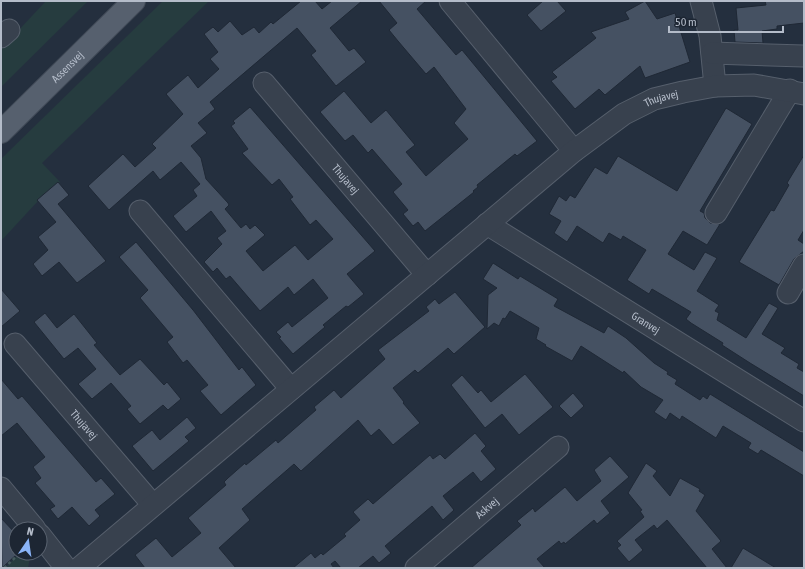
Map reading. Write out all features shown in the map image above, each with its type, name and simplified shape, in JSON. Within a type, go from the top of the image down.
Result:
[{"type":"main road","name":"Assensvej","points":[[1,132],[134,1]]},
{"type":"street","points":[[450,1],[574,151]]},
{"type":"street","points":[[701,1],[712,52],[715,86]]},
{"type":"street","points":[[712,52],[803,56]]},
{"type":"street","name":"Thujavej","points":[[264,83],[427,275]]},
{"type":"street","name":"Thujavej","points":[[79,568],[574,151],[624,114],[654,99],[715,86],[754,85],[797,92]]},
{"type":"street","points":[[716,213],[797,92]]},
{"type":"street","points":[[140,211],[291,389]]},
{"type":"street","name":"Granvej","points":[[487,224],[804,422]]},
{"type":"street","points":[[788,293],[804,265]]},
{"type":"street","name":"Thujavej","points":[[15,344],[153,505]]},
{"type":"street","name":"Askvej","points":[[416,568],[558,448]]},
{"type":"street","points":[[1,488],[28,521]]},
{"type":"street","points":[[48,544],[66,568]]},
{"type":"path","points":[[4,568],[11,561]]},
{"type":"green space","points":[[46,1],[88,1],[1,87],[1,49]]},
{"type":"green space","points":[[163,1],[209,1],[42,163],[60,182],[38,201],[1,241],[1,159]]},
{"type":"green space","points":[[12,561],[29,561],[28,568],[5,568]]},
{"type":"building","points":[[301,1],[315,1],[322,9],[332,1],[362,1],[330,28],[349,51],[354,48],[366,62],[336,86],[311,55],[316,51],[297,28],[210,102],[215,109],[198,123],[207,133],[191,146],[201,158],[206,179],[228,203],[229,205],[225,209],[241,228],[246,224],[250,229],[255,225],[265,235],[246,251],[263,271],[295,245],[308,260],[333,239],[316,220],[310,225],[290,199],[293,197],[279,179],[272,185],[242,153],[248,149],[231,126],[235,123],[233,121],[250,107],[375,251],[347,274],[364,294],[348,307],[346,306],[323,325],[325,327],[293,354],[279,338],[281,337],[276,332],[288,322],[292,327],[328,298],[313,279],[294,295],[288,287],[260,311],[230,276],[226,279],[217,268],[213,272],[204,262],[222,244],[217,238],[226,231],[211,211],[186,232],[173,216],[197,196],[193,190],[200,184],[181,162],[160,180],[153,171],[109,210],[88,186],[123,154],[135,167],[156,148],[152,144],[183,114],[166,94],[188,75],[198,88],[219,69],[210,59],[218,52],[204,34],[213,27],[218,32],[230,21],[242,35],[254,27],[259,33],[271,22],[273,24]]},
{"type":"building","points":[[379,1],[426,1],[417,9],[456,55],[462,50],[537,141],[517,156],[515,154],[477,185],[478,187],[473,191],[474,192],[425,231],[418,222],[413,226],[403,214],[408,210],[393,192],[402,184],[372,149],[368,153],[353,135],[345,141],[320,112],[344,91],[371,123],[386,110],[415,145],[406,152],[426,176],[468,139],[454,123],[466,109],[434,67],[426,74],[389,30],[397,23]]},
{"type":"building","points":[[543,1],[557,1],[566,11],[541,31],[527,15]]},
{"type":"building","points":[[645,1],[657,19],[675,13],[690,62],[645,78],[640,66],[605,95],[599,89],[575,109],[551,81],[557,77],[552,72],[596,38],[591,32],[629,19],[625,12]]},
{"type":"building","points":[[765,1],[804,1],[804,23],[777,26],[777,29],[762,31],[763,43],[735,42],[734,30],[738,30],[736,8],[766,5]]},
{"type":"building","points":[[726,108],[752,124],[700,211],[704,213],[705,218],[710,223],[720,224],[707,245],[683,231],[668,254],[694,270],[705,252],[717,258],[697,291],[719,305],[715,311],[719,313],[717,320],[746,338],[769,303],[778,308],[762,334],[785,348],[781,353],[799,364],[797,368],[804,372],[804,396],[722,345],[723,343],[691,323],[686,319],[691,312],[652,289],[649,294],[627,280],[646,250],[623,236],[621,240],[609,233],[603,243],[577,226],[567,242],[554,233],[561,221],[549,214],[559,196],[566,201],[570,195],[575,198],[595,167],[607,174],[618,156],[677,191]]},
{"type":"building","points":[[804,155],[804,230],[798,240],[804,244],[804,251],[794,259],[779,285],[739,262],[771,210],[774,211],[789,185],[787,183]]},
{"type":"building","points":[[58,182],[69,195],[58,204],[106,261],[77,283],[59,262],[42,276],[33,264],[48,250],[38,237],[56,222],[37,200]]},
{"type":"building","points":[[136,242],[193,310],[239,370],[242,367],[256,385],[221,415],[200,391],[208,385],[187,360],[183,363],[167,342],[173,337],[140,298],[148,290],[119,257]]},
{"type":"building","points":[[493,263],[518,279],[520,276],[558,299],[554,306],[604,333],[608,326],[626,338],[654,363],[668,372],[667,374],[677,380],[675,384],[700,400],[703,396],[707,399],[710,394],[804,452],[804,476],[761,450],[758,454],[748,448],[751,443],[723,426],[716,438],[682,416],[680,420],[670,413],[666,420],[654,412],[663,400],[641,387],[624,371],[623,373],[581,346],[572,361],[545,346],[546,345],[536,339],[539,328],[510,311],[505,319],[503,318],[499,326],[494,323],[487,329],[488,295],[497,288],[483,279]]},
{"type":"building","points":[[1,289],[20,311],[1,327]]},
{"type":"building","points":[[455,292],[485,327],[454,354],[448,348],[418,373],[415,370],[393,388],[404,402],[403,403],[420,423],[393,445],[379,429],[371,436],[358,420],[301,471],[294,464],[242,509],[250,520],[219,548],[236,568],[145,568],[135,555],[156,538],[172,557],[201,533],[188,518],[226,485],[224,482],[228,478],[245,463],[246,465],[276,440],[278,443],[316,410],[314,407],[334,390],[341,398],[385,359],[378,350],[429,311],[426,307],[435,299],[439,304]]},
{"type":"building","points":[[45,313],[57,328],[74,314],[97,343],[94,345],[120,375],[140,359],[164,385],[167,382],[181,399],[168,410],[163,405],[140,424],[127,409],[131,406],[111,383],[92,399],[78,384],[96,369],[78,348],[64,359],[34,322]]},
{"type":"building","points":[[525,374],[553,407],[519,435],[502,414],[485,428],[451,385],[462,375],[478,393],[481,390],[491,402]]},
{"type":"building","points":[[1,379],[18,399],[22,396],[96,482],[101,478],[115,494],[95,510],[100,516],[89,526],[72,507],[58,519],[50,509],[55,506],[35,483],[41,478],[33,467],[45,457],[17,423],[1,436]]},
{"type":"building","points":[[573,393],[584,406],[571,418],[559,406]]},
{"type":"building","points":[[187,417],[196,428],[185,437],[189,441],[153,471],[132,446],[152,430],[160,440]]},
{"type":"building","points":[[475,433],[486,446],[481,451],[496,469],[481,482],[473,472],[443,496],[454,510],[443,520],[432,506],[385,546],[391,553],[379,563],[373,556],[358,568],[341,568],[335,561],[331,564],[334,568],[293,568],[311,553],[315,558],[321,553],[323,555],[346,536],[344,534],[360,520],[353,512],[368,499],[373,504],[430,455],[433,459],[440,454],[445,459]]},
{"type":"building","points":[[610,456],[629,477],[601,501],[610,513],[597,524],[594,520],[565,544],[564,542],[561,544],[559,541],[537,559],[545,568],[471,568],[521,525],[517,521],[533,508],[535,512],[565,487],[577,501],[601,481],[594,470]]},
{"type":"building","points":[[646,463],[657,471],[653,476],[670,496],[680,478],[700,489],[699,491],[705,495],[696,511],[721,541],[712,549],[727,568],[707,568],[667,520],[657,529],[654,525],[635,540],[643,550],[629,562],[617,548],[621,545],[617,541],[644,517],[640,511],[642,510],[628,493]]},
{"type":"building","points":[[1,518],[8,525],[8,561],[10,561],[2,568]]},
{"type":"building","points":[[743,548],[776,568],[731,568]]}]
